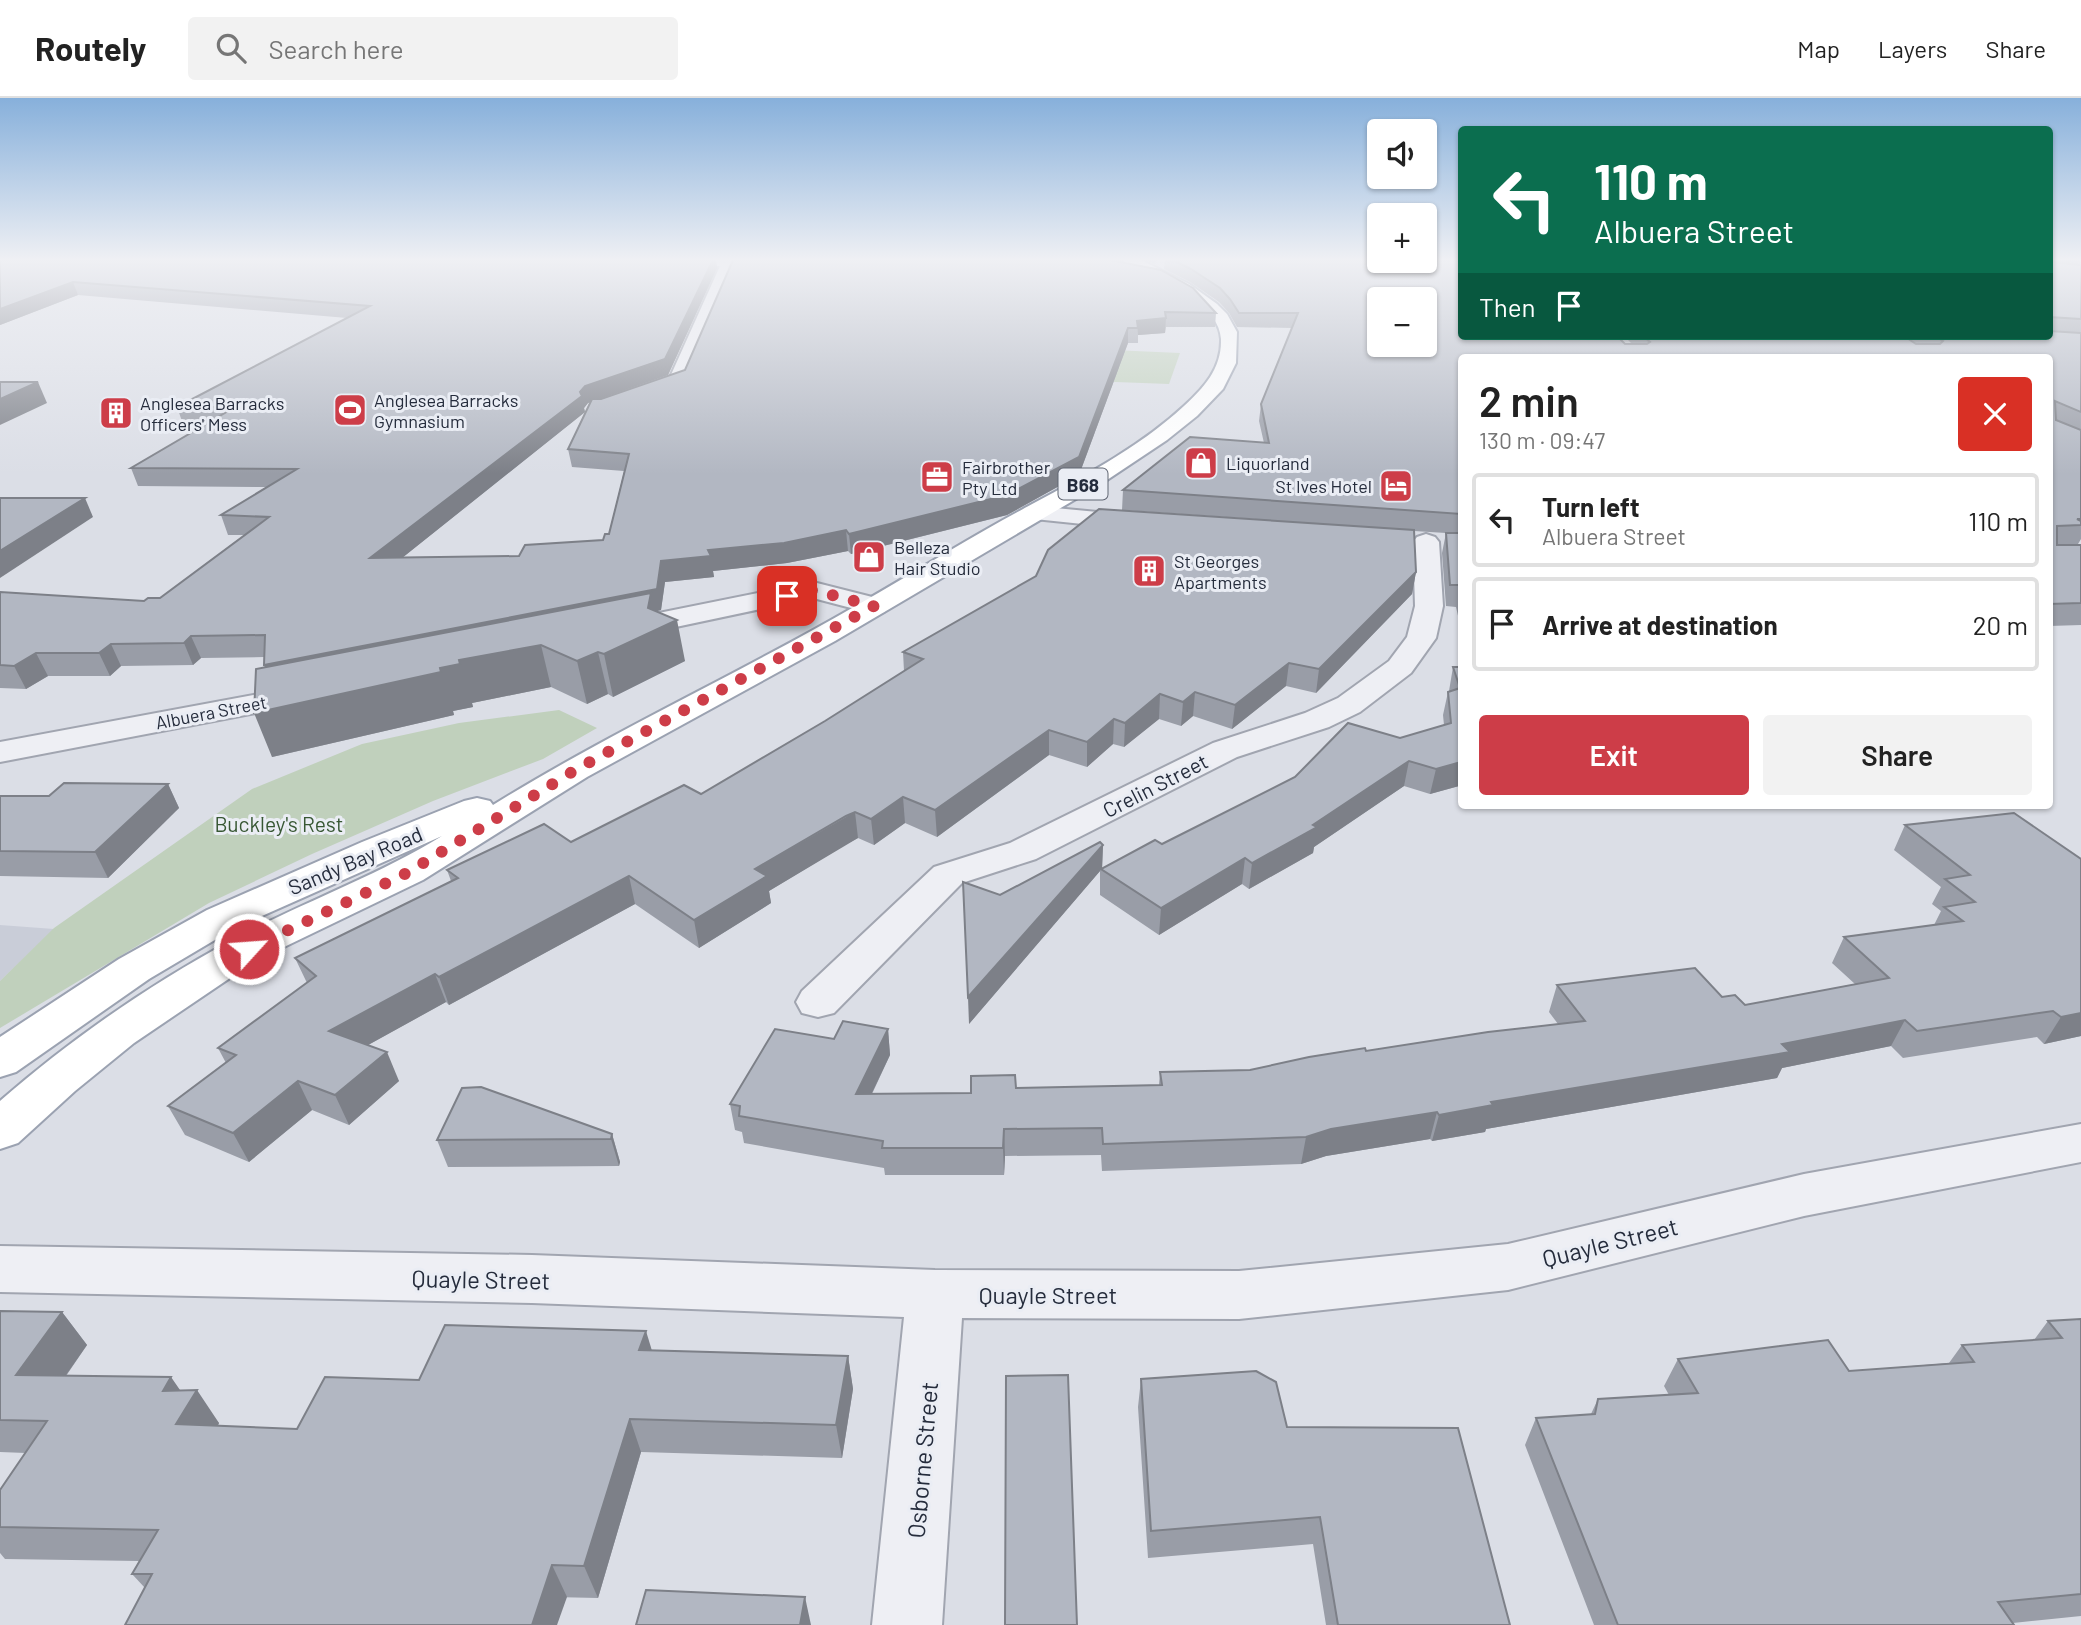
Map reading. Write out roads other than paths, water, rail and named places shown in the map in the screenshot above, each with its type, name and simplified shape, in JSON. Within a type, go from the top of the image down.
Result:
[{"type":"main road","name":"Sandy Bay Road","points":[[0,1130],[113,1034],[249,949],[407,873],[577,769],[874,606],[1147,445],[1213,392],[1226,369],[1230,347],[1228,331]]},
{"type":"main road","name":"Sandy Bay Road","points":[[0,1060],[134,970],[221,919],[375,850],[577,769]]},
{"type":"street","points":[[622,401],[678,381],[699,331]]},
{"type":"street","points":[[1034,513],[1158,524]]},
{"type":"street","name":"Crelin Street","points":[[818,1002],[948,876],[1023,851],[1225,750],[1317,720],[1349,705],[1400,667],[1421,638],[1429,606],[1425,542]]},
{"type":"street","points":[[598,635],[813,590],[874,606]]},
{"type":"street","name":"Albuera Street","points":[[0,752],[328,690]]},
{"type":"street","name":"Quayle Street","points":[[0,1269],[533,1279],[936,1294],[1239,1295],[1508,1267],[1804,1195],[2081,1143]]},
{"type":"street","name":"Osborne Street","points":[[906,1625],[936,1294]]},
{"type":"place","name":"Anglesea Barracks Gymnasium","points":[[350,410]]},
{"type":"place","name":"Anglesea Barracks Officers' Mess","points":[[116,413]]},
{"type":"place","name":"Liquorland","points":[[1201,463]]},
{"type":"place","name":"Fairbrother Pty Ltd","points":[[937,477]]},
{"type":"place","name":"St Ives Hotel","points":[[1396,486]]},
{"type":"place","name":"Belleza Hair Studio","points":[[869,557]]},
{"type":"place","name":"St Georges Apartments","points":[[1149,571]]},
{"type":"park label","name":"Buckley's Rest","points":[[279,823]]}]
